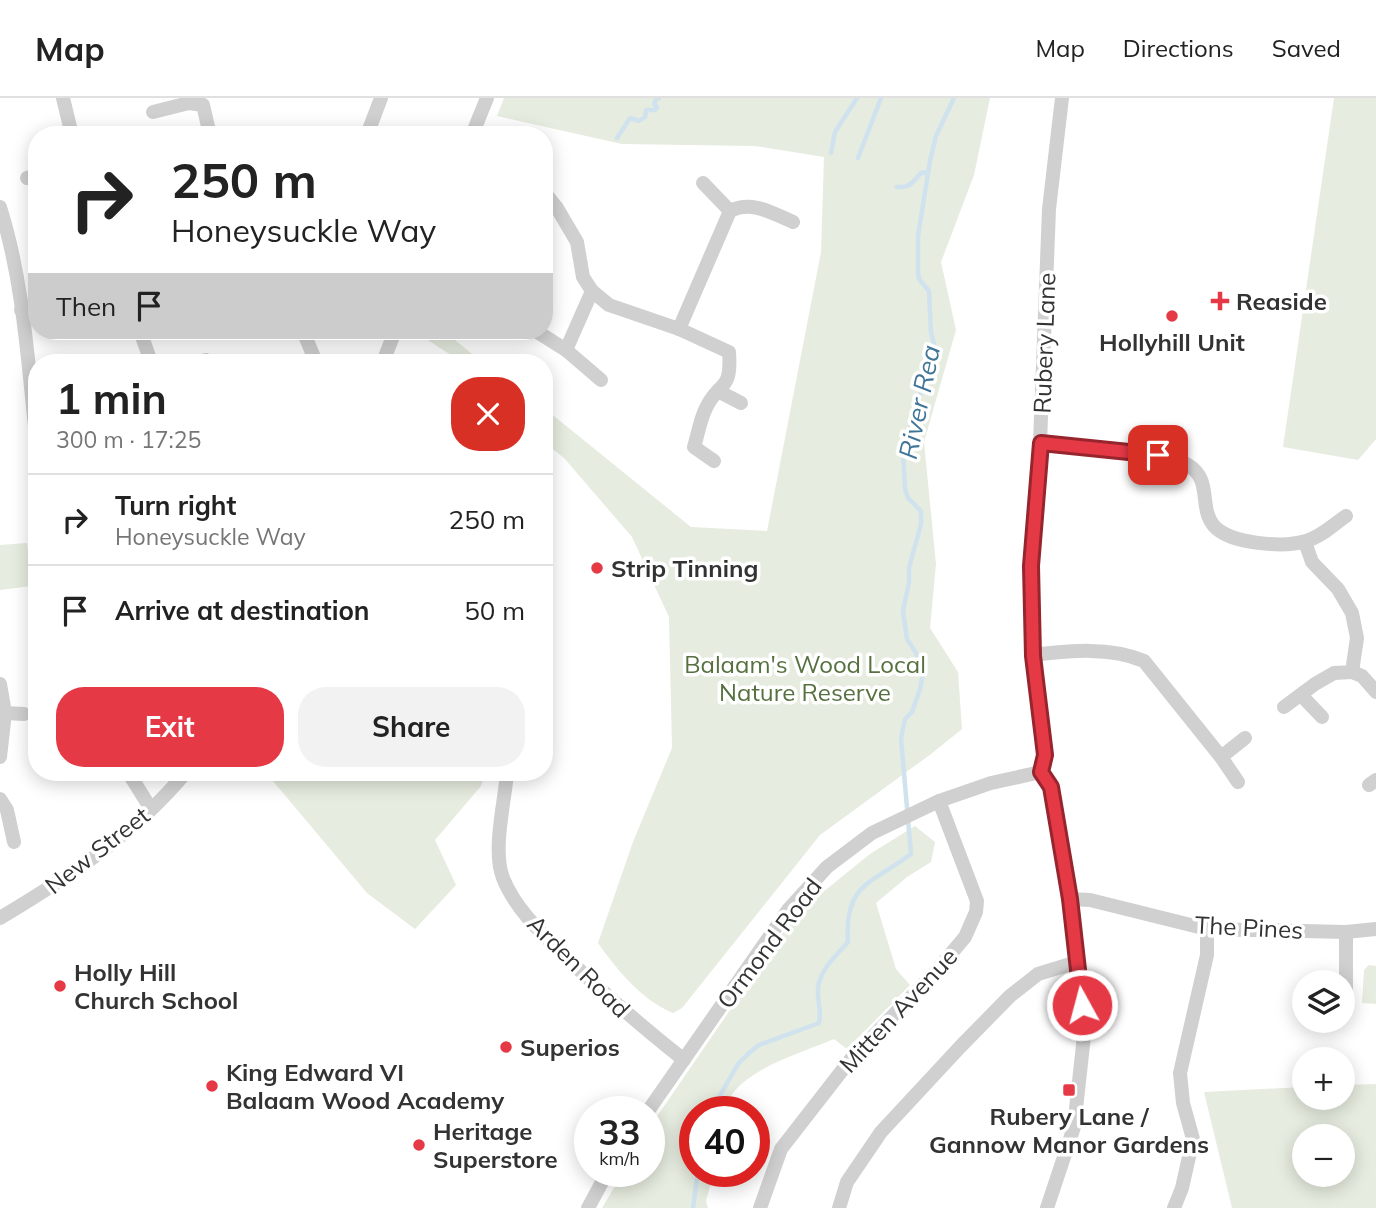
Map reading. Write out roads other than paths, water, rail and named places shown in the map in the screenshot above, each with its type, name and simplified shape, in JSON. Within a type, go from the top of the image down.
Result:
[{"type":"street","points":[[63,98],[70,126]]},
{"type":"street","points":[[371,126],[381,98]]},
{"type":"street","points":[[476,126],[487,98]]},
{"type":"street","name":"Rubery Lane","points":[[1047,1208],[1074,1127],[1085,1027],[1070,899],[1051,787],[1041,772],[1045,755],[1033,656],[1031,566],[1041,443],[1049,209],[1062,98]]},
{"type":"street","points":[[153,112],[189,103],[203,105],[208,126]]},
{"type":"street","points":[[703,183],[730,211]]},
{"type":"street","points":[[553,203],[577,242],[583,277],[592,291],[610,304],[679,329],[729,352],[726,384],[706,407],[694,447],[714,461]]},
{"type":"street","points":[[679,329],[730,211],[741,206],[756,206],[793,222]]},
{"type":"street","points":[[1,212],[13,261],[28,369]]},
{"type":"street","points":[[566,350],[592,291]]},
{"type":"street","points":[[21,310],[28,310]]},
{"type":"street","points":[[550,340],[601,380]]},
{"type":"street","points":[[718,391],[741,402]]},
{"type":"street","points":[[1041,443],[1158,455],[1188,464],[1202,479],[1208,513],[1214,526],[1232,537],[1263,544],[1305,542],[1320,535],[1346,516]]},
{"type":"street","points":[[1305,542],[1312,562],[1338,589],[1352,613],[1357,638],[1352,672]]},
{"type":"street","points":[[1033,656],[1066,651],[1101,652],[1144,661],[1238,782]]},
{"type":"street","points":[[1284,708],[1334,673],[1352,672],[1362,676],[1376,692]]},
{"type":"street","points":[[0,684],[5,713],[0,757]]},
{"type":"street","points":[[1301,695],[1322,716]]},
{"type":"street","points":[[5,713],[24,714]]},
{"type":"street","points":[[1221,757],[1245,738]]},
{"type":"street","name":"Ormond Road","points":[[659,1096],[788,910],[827,867],[872,832],[939,801],[991,783],[1041,772]]},
{"type":"street","points":[[134,781],[151,809]]},
{"type":"street","name":"New Street","points":[[0,918],[49,888],[109,845],[151,809],[177,781]]},
{"type":"street","name":"Arden Road","points":[[506,781],[500,862],[502,878],[517,902],[541,933],[591,982],[684,1060]]},
{"type":"street","points":[[0,799],[7,810],[14,842]]},
{"type":"street","name":"Mitten Avenue","points":[[760,1208],[781,1149],[851,1059],[939,968],[965,937],[972,924],[977,901],[939,801]]},
{"type":"street","name":"The Pines","points":[[1070,899],[1090,900],[1207,929],[1346,932],[1376,929]]},
{"type":"street","points":[[1174,1208],[1182,1188],[1193,1139],[1183,1103],[1180,1073],[1207,955],[1207,929]]},
{"type":"street","points":[[1346,932],[1346,970]]},
{"type":"street","points":[[839,1208],[847,1182],[881,1132],[960,1047],[1010,996],[1038,974],[1077,962]]},
{"type":"street","points":[[588,1208],[599,1187]]},
{"type":"waterway","points":[[617,138],[630,118],[639,121],[645,117],[646,110],[655,110],[657,107],[654,104],[659,98]]},
{"type":"waterway","points":[[831,153],[835,132],[857,98]]},
{"type":"waterway","points":[[858,158],[881,98]]},
{"type":"waterway","name":"River Rea","points":[[720,1096],[738,1064],[759,1045],[819,1023],[819,982],[829,963],[848,942],[848,923],[856,897],[872,880],[911,854],[901,738],[905,719],[912,712],[923,675],[916,653],[907,639],[903,611],[909,568],[921,524],[921,511],[908,498],[905,489],[903,451],[910,436],[911,424],[935,348],[931,332],[929,291],[919,279],[918,273],[918,236],[936,136],[954,98]]},
{"type":"waterway","points":[[897,187],[908,185],[921,173],[928,172]]},
{"type":"waterway","name":"River Rea","points":[[693,1208],[696,1187]]},
{"type":"place","name":"Reaside","points":[[1220,301]]},
{"type":"place","name":"Hollyhill Unit","points":[[1172,316]]},
{"type":"place","name":"Strip Tinning","points":[[597,568]]},
{"type":"place","name":"Holly Hill Church School","points":[[60,986]]},
{"type":"place","name":"Superios","points":[[506,1047]]},
{"type":"place","name":"King Edward VI Balaam Wood Academy","points":[[212,1086]]},
{"type":"place","name":"Rubery Lane / Gannow Manor Gardens","points":[[1069,1090]]},
{"type":"place","name":"Heritage Superstore","points":[[419,1145]]},
{"type":"park label","name":"Balaam's Wood Local Nature Reserve","points":[[805,678]]}]
